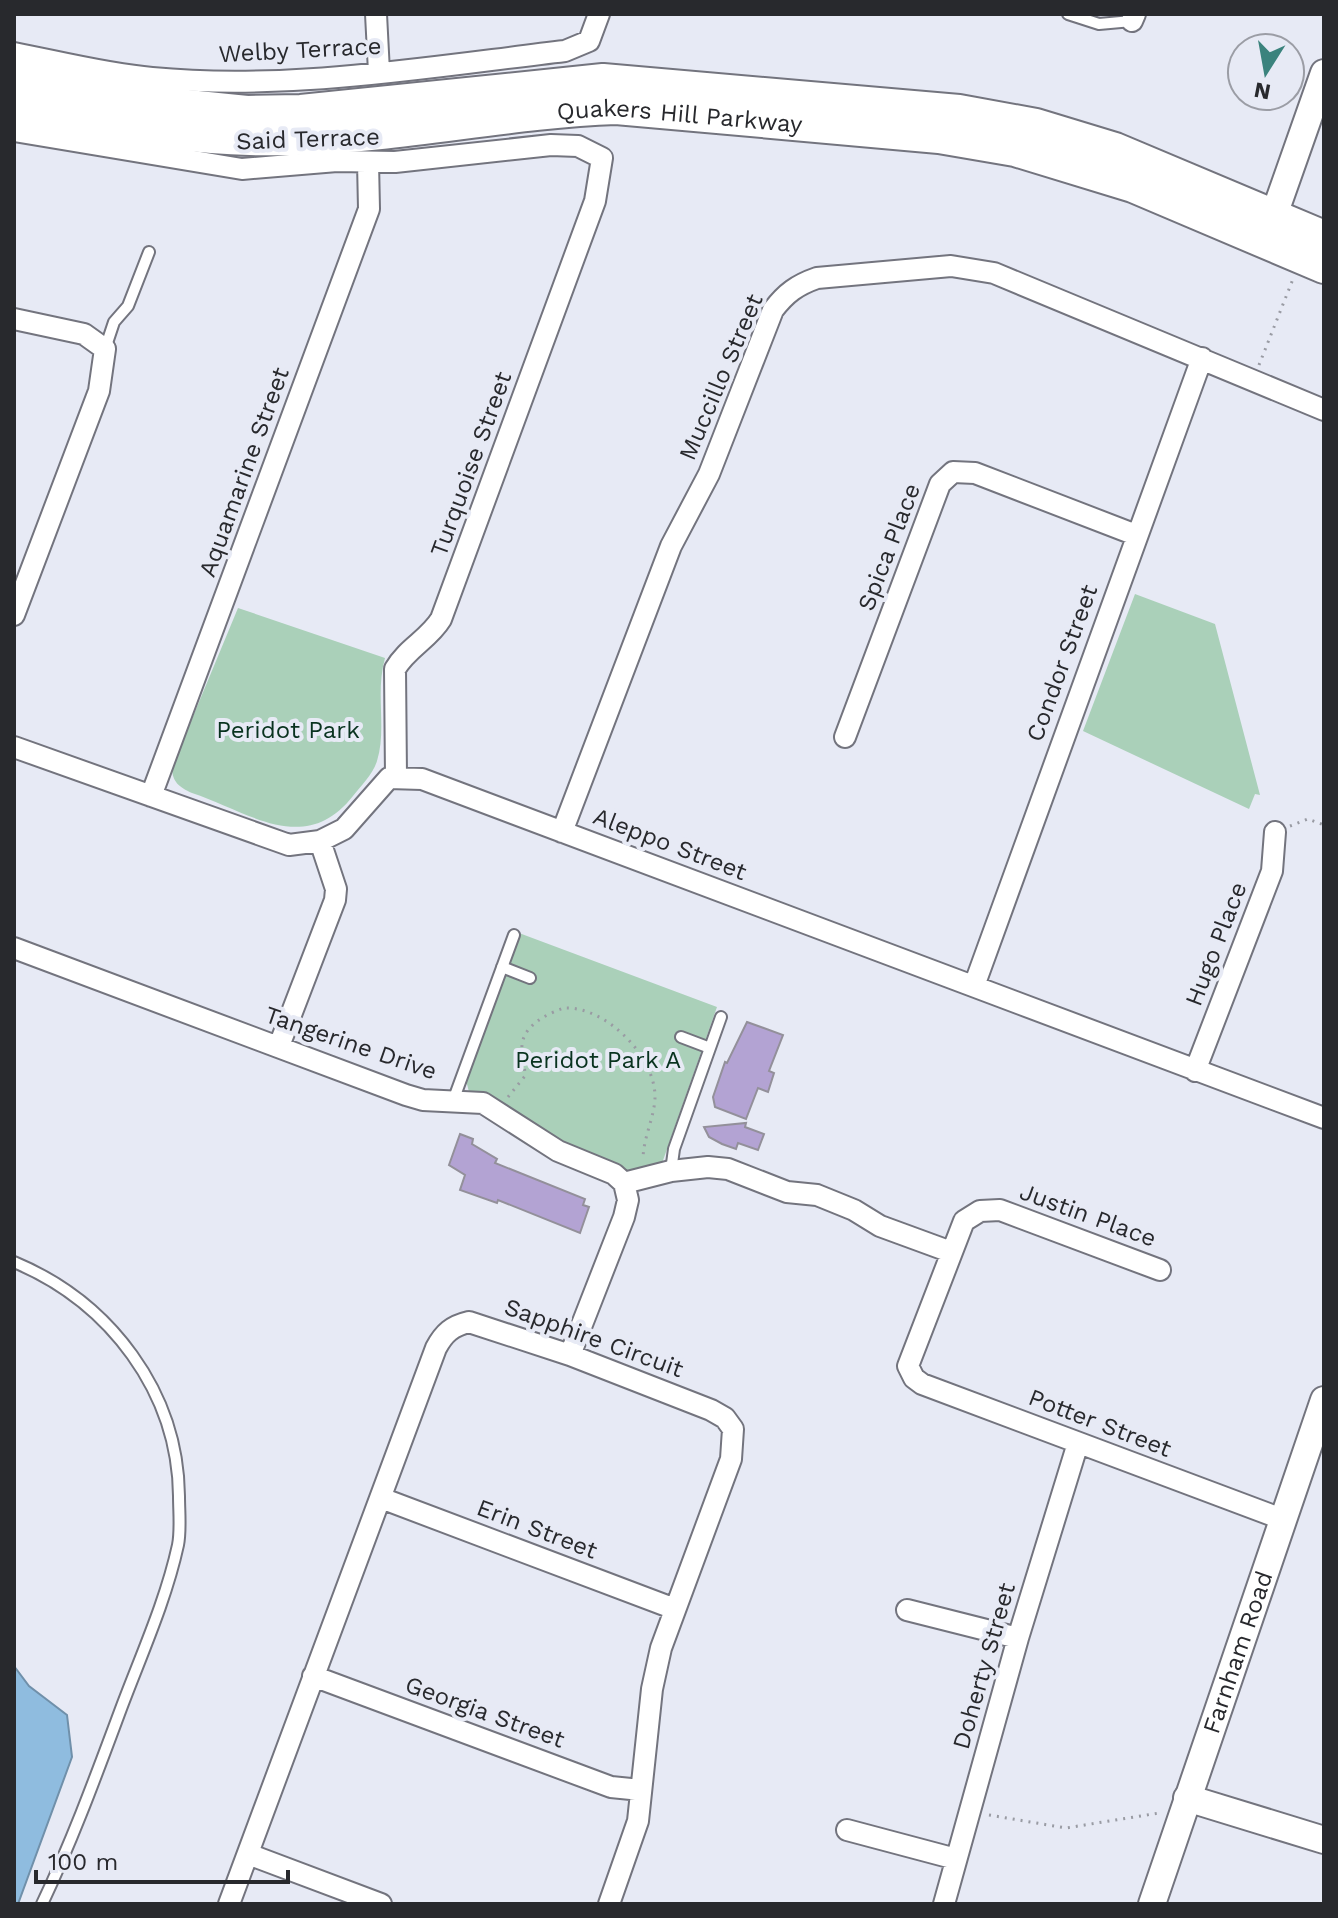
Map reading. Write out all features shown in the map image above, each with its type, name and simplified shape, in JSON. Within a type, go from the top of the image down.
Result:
[{"type":"main road","name":"Quakers Hill Parkway","points":[[14,78],[137,101],[247,112],[301,111],[603,80],[913,105],[999,117],[1115,149],[1269,229],[1310,270]]},
{"type":"main road","name":"Quakers Hill Parkway","points":[[14,107],[160,134],[252,140],[337,137],[564,110],[616,108],[939,137],[1015,150],[1269,229],[1324,237]]},
{"type":"street","points":[[376,14],[379,72]]},
{"type":"street","name":"Welby Terrace","points":[[14,53],[116,73],[183,80],[254,82],[379,72],[565,51],[589,41],[599,14]]},
{"type":"street","points":[[1269,229],[1324,73]]},
{"type":"street","name":"Said Terrace","points":[[14,131],[216,167],[368,162],[551,145],[578,146],[602,158]]},
{"type":"street","name":"Turquoise Street","points":[[396,776],[395,669],[402,657],[432,634],[441,619],[595,201],[602,158]]},
{"type":"street","name":"Aquamarine Street","points":[[151,796],[369,209],[368,162]]},
{"type":"street","name":"Muccillo Street","points":[[562,832],[671,546],[709,474],[769,320],[785,294],[817,278],[951,266],[994,273],[1324,410]]},
{"type":"street","points":[[14,319],[84,334],[105,349],[99,391],[14,615]]},
{"type":"street","name":"Condor Street","points":[[974,986],[1202,358]]},
{"type":"street","name":"Spica Place","points":[[845,737],[940,484],[953,472],[975,473],[1136,535]]},
{"type":"street","points":[[14,747],[271,841],[304,845],[320,841],[354,821],[381,783],[396,776]]},
{"type":"street","name":"Aleppo Street","points":[[396,776],[422,779],[1324,1118]]},
{"type":"street","name":"Hugo Place","points":[[1195,1071],[1272,871],[1275,832]]},
{"type":"street","points":[[279,1046],[335,900],[336,889],[320,841]]},
{"type":"street","name":"Tangerine Drive","points":[[14,948],[406,1095],[468,1100],[496,1110],[523,1131],[558,1151],[633,1181]]},
{"type":"street","points":[[570,1355],[624,1217],[633,1181],[671,1171],[708,1167],[728,1169],[787,1192],[817,1195],[854,1210],[880,1226],[951,1252]]},
{"type":"street","name":"Justin Place","points":[[908,1366],[964,1221],[980,1211],[1000,1210],[1160,1270]]},
{"type":"street","name":"Sapphire Circuit","points":[[229,1904],[436,1348],[443,1335],[455,1325],[469,1322],[483,1324],[570,1355],[711,1410],[725,1418],[733,1429],[731,1459],[655,1669],[638,1821],[609,1904]]},
{"type":"street","name":"Potter Street","points":[[908,1366],[914,1378],[922,1384],[1282,1519]]},
{"type":"street","name":"Farnham Road","points":[[1152,1904],[1324,1400]]},
{"type":"street","name":"Doherty Street","points":[[944,1904],[1018,1638],[1078,1443]]},
{"type":"street","name":"Erin Street","points":[[381,1498],[675,1609]]},
{"type":"street","points":[[907,1610],[1018,1638]]},
{"type":"street","name":"Georgia Street","points":[[313,1676],[611,1787],[641,1790]]},
{"type":"street","points":[[1187,1798],[1324,1840]]},
{"type":"street","points":[[847,1830],[956,1859]]},
{"type":"street","points":[[248,1854],[381,1904]]},
{"type":"lane","points":[[1068,14],[1099,24],[1133,18]]},
{"type":"lane","points":[[105,349],[114,322],[128,306],[149,252]]},
{"type":"lane","points":[[453,1101],[514,935]]},
{"type":"lane","points":[[502,967],[530,978]]},
{"type":"lane","points":[[671,1171],[674,1149],[721,1017]]},
{"type":"lane","points":[[681,1037],[710,1048]]},
{"type":"lane","points":[[14,1262],[59,1285],[114,1332],[150,1381],[166,1415],[178,1454],[179,1542],[160,1606],[71,1842],[42,1904]]},
{"type":"path","points":[[1253,379],[1310,270]]},
{"type":"path","points":[[1275,832],[1308,819],[1324,825]]},
{"type":"path","points":[[496,1110],[525,1076],[522,1050],[527,1031],[564,1008],[598,1017],[635,1046],[654,1089],[654,1109],[633,1181]]},
{"type":"path","points":[[970,1812],[1066,1828],[1159,1813]]},
{"type":"green space","points":[[1135,594],[1215,624],[1260,795],[1255,794],[1249,809],[1083,731]]},
{"type":"green space","name":"Peridot Park","points":[[238,608],[385,658],[381,684],[380,749],[375,766],[335,814],[316,824],[296,827],[255,818],[187,791],[173,777],[172,767]]},
{"type":"green space","name":"Peridot Park A","points":[[519,933],[717,1007],[660,1169],[631,1174],[533,1128],[496,1100],[469,1092],[466,1080]]},
{"type":"water","points":[[14,1666],[29,1686],[67,1715],[72,1757],[18,1904],[14,1904]]},
{"type":"building","points":[[747,1022],[783,1035],[769,1071],[774,1073],[768,1092],[758,1088],[746,1119],[715,1107],[713,1097],[725,1062]]},
{"type":"building","points":[[746,1123],[745,1127],[764,1134],[758,1150],[738,1143],[736,1149],[722,1144],[709,1137],[704,1127]]},
{"type":"building","points":[[460,1134],[473,1139],[472,1144],[497,1159],[495,1163],[585,1199],[583,1205],[589,1207],[580,1233],[498,1200],[497,1203],[460,1190],[465,1175],[449,1165]]}]
